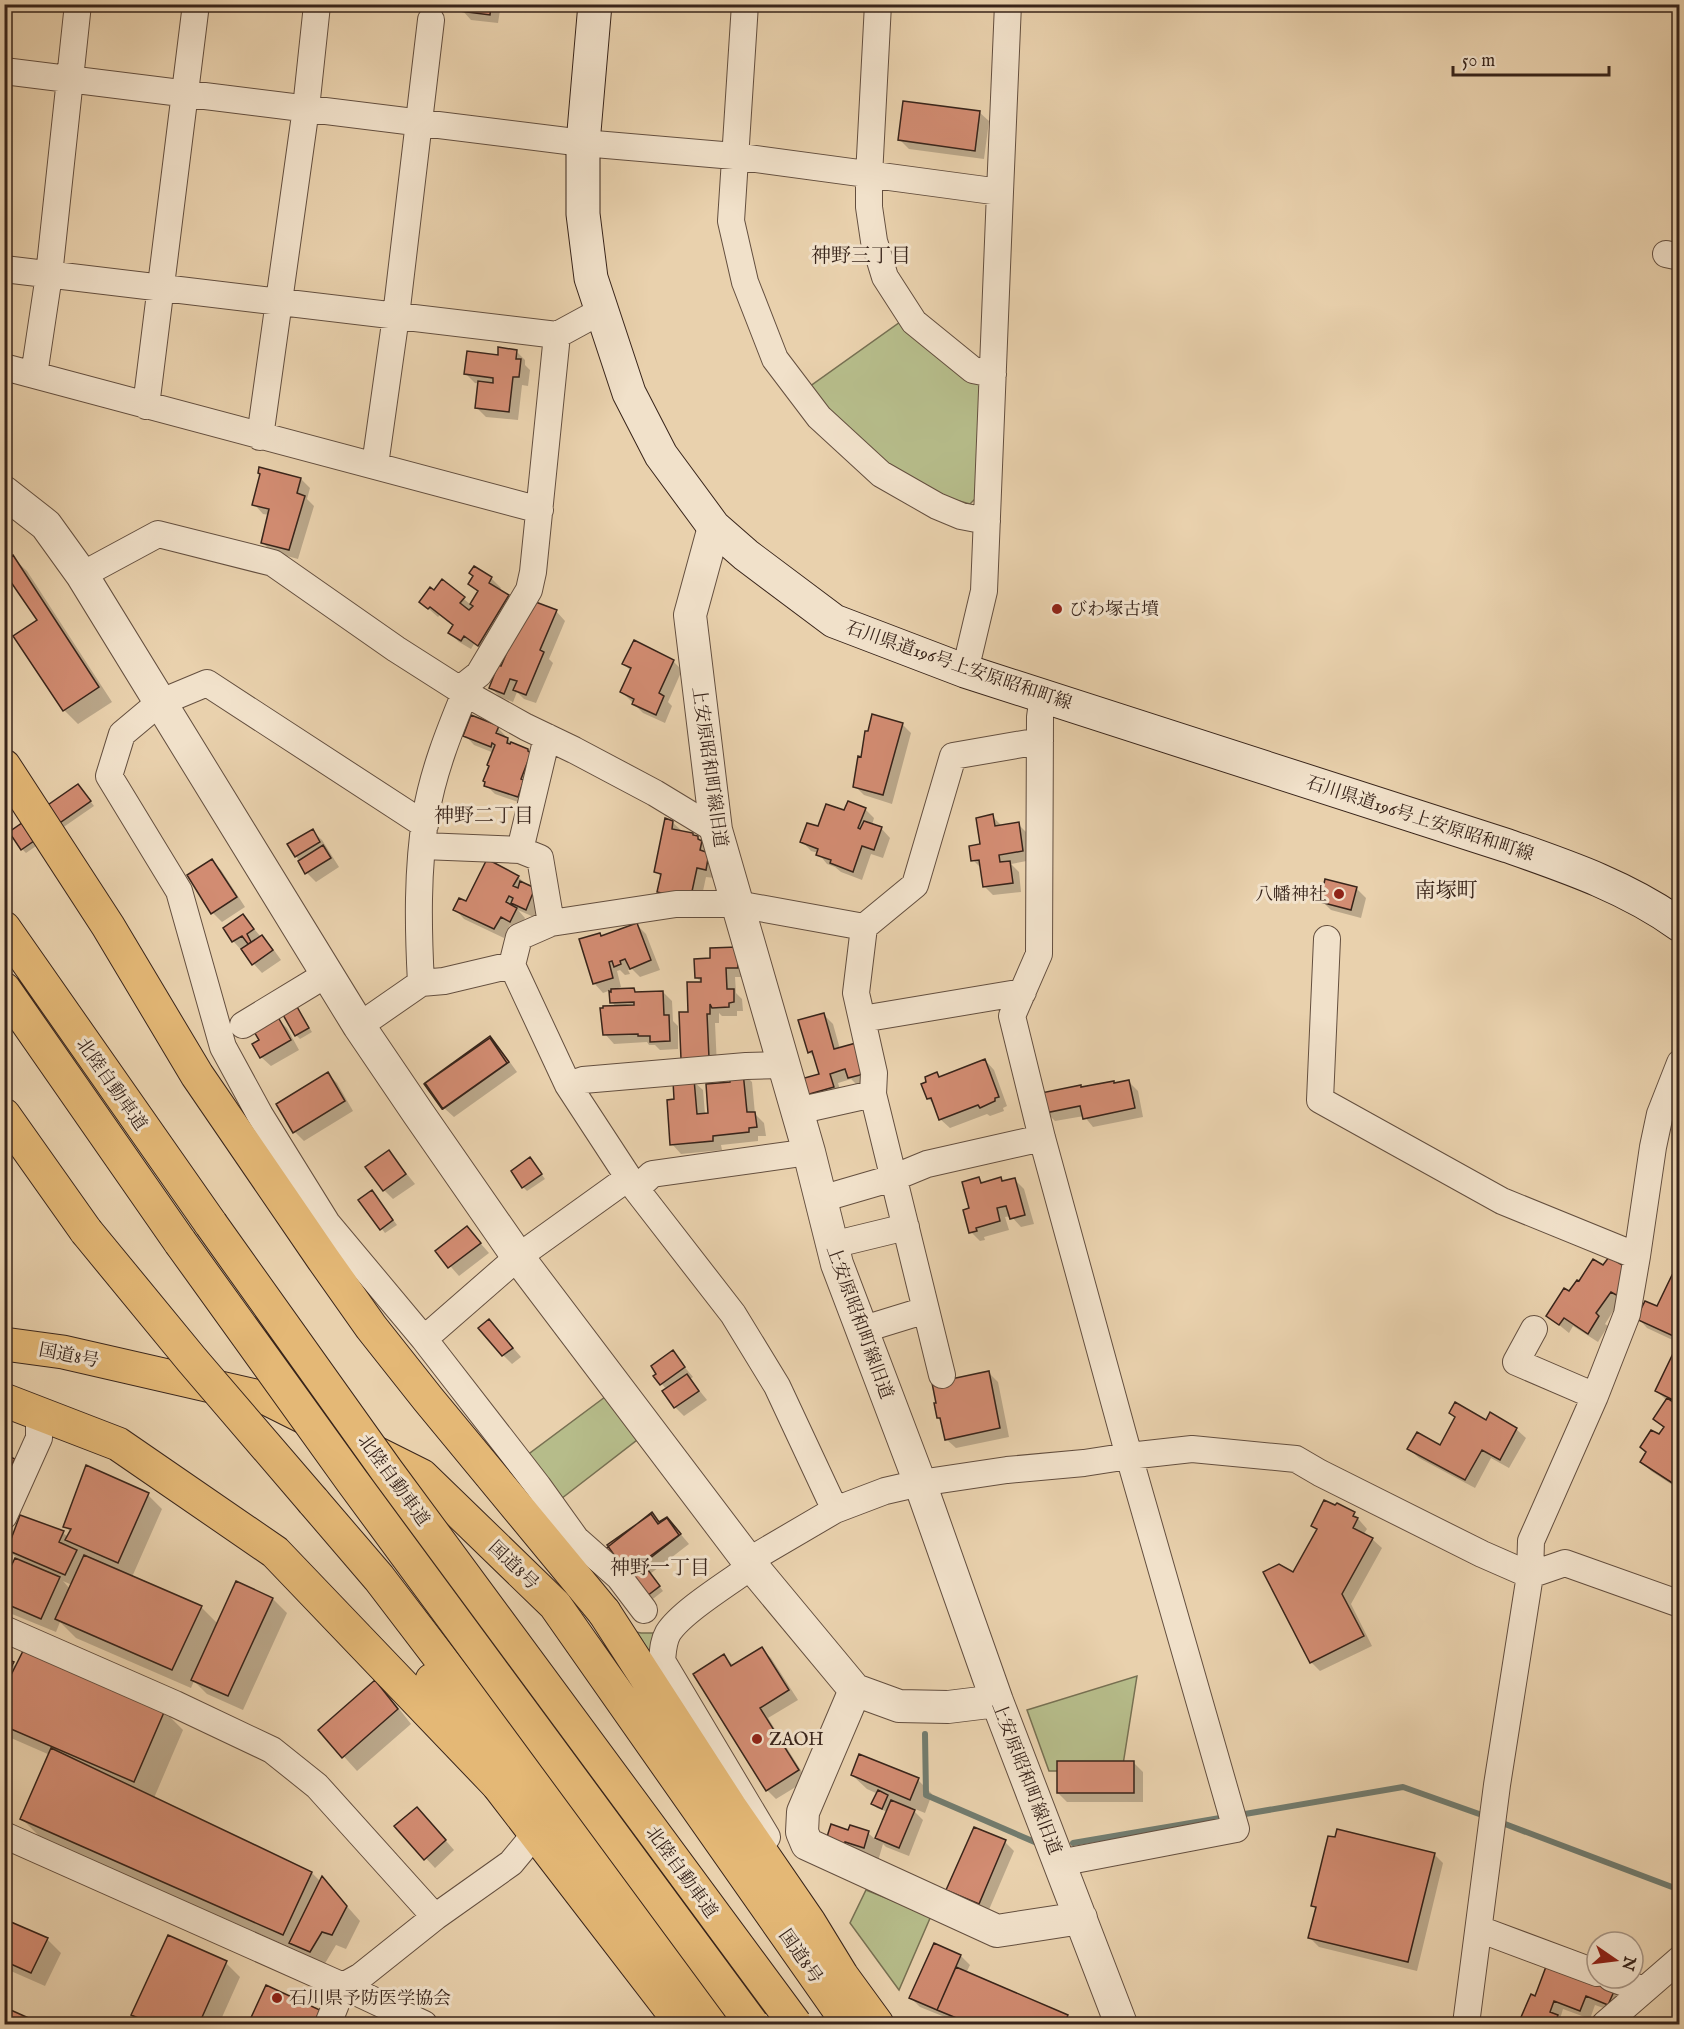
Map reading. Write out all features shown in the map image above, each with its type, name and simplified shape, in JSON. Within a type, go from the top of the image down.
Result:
[{"type":"highway","points":[[4,766],[108,926],[197,1075],[343,1288],[428,1399],[604,1612],[730,1807],[809,1922],[842,1976],[878,2025]]},
{"type":"highway","name":"北陸自動車道","points":[[4,927],[387,1471],[795,2025]]},
{"type":"highway","name":"北陸自動車道","points":[[4,989],[180,1242],[358,1490],[752,2025]]},
{"type":"highway","points":[[4,1115],[86,1231],[192,1360],[379,1578],[563,1819],[711,2025]]},
{"type":"highway","name":"国道8号","points":[[4,1344],[63,1352],[268,1399],[423,1476],[555,1605],[849,2025]]},
{"type":"highway","points":[[4,1400],[118,1444],[275,1552],[498,1785]]},
{"type":"highway","points":[[313,1501],[414,1652],[498,1785],[682,2025]]},
{"type":"highway","points":[[555,1605],[584,1631],[730,1807]]},
{"type":"main road","name":"石川県道196号上安原昭和町線","points":[[595,4],[583,143],[583,214],[591,278],[628,393],[661,455],[714,526],[746,555],[834,621],[965,671],[1508,846],[1595,877],[1636,897],[1680,925]]},
{"type":"street","points":[[34,375],[49,275],[78,4]]},
{"type":"street","points":[[146,406],[196,4]]},
{"type":"street","points":[[745,4],[731,220],[746,282],[775,359],[819,417],[881,474],[937,506],[962,516],[987,521]]},
{"type":"street","points":[[878,4],[869,207],[874,241],[885,277],[914,322],[973,370],[993,374]]},
{"type":"street","points":[[965,671],[984,591],[1008,4]]},
{"type":"street","points":[[260,437],[306,108],[317,6]]},
{"type":"street","points":[[375,465],[396,316],[431,20]]},
{"type":"street","points":[[4,71],[583,143],[734,156],[1000,192]]},
{"type":"street","points":[[4,269],[556,335],[603,310]]},
{"type":"street","points":[[421,983],[420,872],[426,814],[445,740],[462,691],[479,674],[528,590],[533,572],[556,335]]},
{"type":"street","points":[[4,367],[540,510]]},
{"type":"street","points":[[4,492],[46,525],[81,575],[359,1026],[518,1257],[749,1561],[855,1690],[899,1706],[948,1707],[998,1701]]},
{"type":"street","name":"上安原昭和町線旧道","points":[[714,526],[690,615],[716,830],[809,1152],[837,1264],[920,1484],[998,1701],[1121,2025]]},
{"type":"street","points":[[81,575],[158,534],[273,564],[396,649],[462,691],[645,788],[716,830]]},
{"type":"street","points":[[551,923],[540,858],[520,850],[424,836],[207,683],[159,703],[122,734],[109,776],[179,891],[223,1047],[260,1115],[327,1223],[424,1339],[538,1486],[576,1539],[619,1577],[644,1610]]},
{"type":"street","points":[[1043,696],[1040,717],[1039,954],[1012,1017],[1042,1138],[1129,1456],[1236,1829],[1059,1863]]},
{"type":"street","points":[[520,850],[547,737]]},
{"type":"street","points":[[942,1375],[873,1094],[874,1073],[856,993],[864,927],[915,885],[953,756],[1040,741]]},
{"type":"street","points":[[835,1510],[777,1386],[733,1314],[632,1184],[568,1085],[512,965],[519,937],[551,923],[676,904],[737,904],[864,927]]},
{"type":"street","points":[[1327,939],[1320,1100],[1502,1202],[1637,1256]]},
{"type":"street","points":[[359,1026],[421,983],[444,981],[512,965]]},
{"type":"street","points":[[243,1024],[327,974]]},
{"type":"street","points":[[862,1019],[1023,992]]},
{"type":"street","points":[[1466,2025],[1497,1785],[1530,1575],[1531,1541],[1595,1396],[1627,1314],[1653,1147],[1660,1114],[1680,1063]]},
{"type":"street","points":[[568,1085],[583,1080],[746,1066],[784,1065]]},
{"type":"street","points":[[797,1111],[873,1094]]},
{"type":"street","points":[[821,1199],[893,1178],[927,1164],[1042,1138]]},
{"type":"street","points":[[424,1339],[518,1257],[632,1184],[652,1174],[809,1152]]},
{"type":"street","points":[[832,1245],[906,1227]]},
{"type":"street","points":[[861,1330],[926,1310]]},
{"type":"street","points":[[1534,1329],[1516,1362],[1595,1396]]},
{"type":"street","points":[[4,1516],[39,1438],[39,1412]]},
{"type":"street","points":[[604,1612],[639,1626],[653,1627],[666,1622],[749,1561],[835,1510],[885,1491],[1007,1470],[1192,1449],[1296,1459],[1482,1554],[1530,1575],[1565,1563],[1680,1604]]},
{"type":"street","points":[[749,1561],[681,1618],[668,1632],[664,1642],[662,1660],[794,1884],[809,1922]]},
{"type":"street","points":[[4,1629],[175,1704],[272,1750],[317,1786],[435,1917]]},
{"type":"street","points":[[855,1690],[803,1812],[802,1832],[807,1844],[997,1931],[1080,1918]]},
{"type":"street","points":[[328,2025],[343,1986],[361,1976],[435,1917],[511,1863],[535,1834]]},
{"type":"street","points":[[4,1835],[343,1986],[424,2025]]},
{"type":"street","points":[[1479,1929],[1585,1969]]},
{"type":"street","points":[[1645,1989],[1680,1959]]},
{"type":"street","points":[[1605,2025],[1644,1990]]},
{"type":"green space","points":[[903,320],[980,384],[978,496],[970,504],[948,498],[896,472],[838,423],[809,387]]},
{"type":"green space","points":[[605,1397],[637,1440],[557,1502],[526,1456]]},
{"type":"green space","points":[[631,1631],[659,1633],[654,1660]]},
{"type":"green space","points":[[1137,1676],[1122,1771],[1049,1771],[1027,1710]]},
{"type":"green space","points":[[866,1890],[931,1916],[899,1990],[850,1923]]},
{"type":"building","points":[[461,4],[491,4],[490,15],[460,11]]},
{"type":"building","points":[[903,101],[980,111],[975,151],[898,140]]},
{"type":"building","points":[[498,347],[517,350],[516,359],[521,359],[519,377],[513,377],[509,412],[475,408],[478,381],[493,383],[493,378],[464,374],[467,351],[498,355]]},
{"type":"building","points":[[259,467],[301,478],[297,493],[305,496],[289,550],[261,543],[269,509],[252,505],[260,474],[258,473]]},
{"type":"building","points":[[13,555],[99,687],[63,711],[13,636],[37,620],[4,572],[4,560]]},
{"type":"building","points":[[474,566],[492,577],[489,583],[509,595],[478,646],[464,636],[461,641],[448,633],[453,625],[430,607],[428,609],[419,602],[430,587],[434,590],[442,579],[465,597],[460,603],[469,610],[473,606],[470,604],[478,591],[468,584],[473,576],[469,573]]},
{"type":"building","points":[[533,601],[557,610],[540,650],[544,652],[526,695],[513,690],[517,681],[510,679],[504,694],[489,688],[523,615]]},
{"type":"building","points":[[634,640],[674,660],[659,693],[664,696],[656,715],[632,704],[634,699],[620,692],[631,668],[622,664]]},
{"type":"building","points":[[872,714],[903,723],[883,795],[853,787],[858,756],[861,757],[865,731],[868,731]]},
{"type":"building","points":[[471,715],[499,726],[496,733],[508,738],[507,743],[511,742],[528,749],[531,753],[521,779],[524,780],[518,797],[484,786],[483,781],[489,766],[487,765],[495,745],[492,743],[491,747],[463,736]]},
{"type":"building","points":[[78,784],[91,801],[21,850],[9,832]]},
{"type":"building","points":[[848,801],[866,808],[858,828],[860,829],[864,821],[882,827],[874,850],[862,846],[853,872],[830,863],[831,860],[816,855],[818,849],[800,842],[807,823],[818,826],[826,804],[844,810]]},
{"type":"building","points":[[993,814],[995,826],[1019,822],[1023,851],[999,855],[1000,862],[1010,861],[1013,883],[983,887],[979,860],[971,861],[969,846],[980,844],[976,818]]},
{"type":"building","points":[[665,818],[673,821],[672,829],[698,836],[698,839],[702,841],[700,850],[709,853],[706,870],[697,868],[691,896],[682,898],[657,892],[661,874],[654,872]]},
{"type":"building","points":[[313,829],[320,842],[295,857],[287,844]]},
{"type":"building","points":[[323,845],[331,858],[305,874],[298,861]]},
{"type":"building","points":[[212,859],[237,897],[211,914],[187,875]]},
{"type":"building","points":[[487,859],[519,876],[513,886],[518,888],[520,881],[535,888],[526,910],[511,903],[513,898],[509,896],[506,902],[517,908],[510,922],[501,917],[494,929],[453,910],[459,898],[466,901]]},
{"type":"building","name":"八幡神社","points":[[1325,879],[1357,887],[1351,910],[1320,902]]},
{"type":"building","points":[[243,914],[254,929],[247,934],[251,942],[248,944],[242,936],[232,942],[223,928]]},
{"type":"building","points":[[637,923],[651,960],[630,969],[625,959],[614,967],[612,961],[609,962],[613,978],[593,984],[579,939],[600,933],[601,936]]},
{"type":"building","points":[[262,935],[273,950],[252,965],[241,949]]},
{"type":"building","points":[[737,947],[738,968],[726,968],[727,989],[734,989],[734,1002],[729,1003],[729,1007],[712,1008],[710,1004],[710,1014],[707,1014],[709,1058],[681,1059],[679,1012],[688,1012],[687,982],[701,982],[701,978],[695,978],[694,959],[710,958],[710,948]]},
{"type":"building","points":[[634,988],[635,992],[663,991],[664,1015],[669,1015],[670,1041],[650,1042],[650,1036],[638,1036],[638,1034],[603,1035],[600,1008],[634,1005],[634,1002],[610,1003],[609,991]]},
{"type":"building","points":[[296,1005],[309,1028],[295,1036],[282,1013]]},
{"type":"building","points":[[824,1013],[834,1049],[856,1043],[864,1074],[848,1078],[845,1069],[830,1074],[834,1087],[806,1095],[801,1079],[819,1074],[812,1051],[808,1053],[798,1020]]},
{"type":"building","points":[[278,1017],[291,1040],[260,1058],[252,1044],[259,1040],[253,1030]]},
{"type":"building","points":[[490,1036],[509,1062],[443,1109],[425,1083]]},
{"type":"building","points":[[490,1038],[507,1063],[442,1109],[424,1084]]},
{"type":"building","points":[[985,1059],[999,1097],[980,1108],[978,1105],[939,1120],[931,1098],[927,1099],[921,1084],[926,1082],[925,1077],[937,1072],[939,1077]]},
{"type":"building","points":[[328,1072],[345,1101],[293,1133],[276,1104]]},
{"type":"building","points":[[743,1072],[747,1112],[755,1112],[757,1127],[749,1128],[749,1132],[713,1136],[713,1141],[670,1145],[667,1100],[674,1099],[673,1081],[694,1079],[697,1114],[708,1113],[706,1084],[730,1082],[730,1073]]},
{"type":"building","points":[[743,1072],[747,1112],[755,1112],[757,1127],[749,1128],[749,1132],[713,1136],[713,1141],[670,1145],[667,1100],[674,1099],[673,1081],[694,1079],[697,1114],[708,1113],[706,1084],[730,1082],[730,1073]]},
{"type":"building","points":[[1129,1080],[1135,1108],[1083,1119],[1080,1106],[1045,1113],[1041,1093],[1081,1085],[1081,1087]]},
{"type":"building","points":[[389,1150],[406,1174],[383,1191],[365,1167]]},
{"type":"building","points":[[530,1157],[542,1174],[522,1188],[511,1171]]},
{"type":"building","points":[[979,1177],[981,1183],[1001,1177],[1002,1181],[1015,1178],[1025,1215],[1010,1219],[1006,1206],[997,1208],[1000,1221],[976,1228],[977,1231],[969,1233],[963,1210],[969,1208],[962,1182]]},
{"type":"building","points":[[372,1190],[393,1220],[380,1230],[358,1200]]},
{"type":"building","points":[[467,1226],[481,1243],[448,1268],[435,1251]]},
{"type":"building","points":[[1609,1257],[1629,1269],[1618,1296],[1611,1292],[1596,1313],[1599,1316],[1588,1334],[1564,1318],[1559,1325],[1546,1316],[1564,1288],[1569,1291],[1577,1280],[1579,1281],[1593,1259],[1603,1265]]},
{"type":"building","points":[[1672,1275],[1680,1279],[1680,1339],[1636,1319],[1645,1301],[1657,1306]]},
{"type":"building","points":[[1672,1275],[1680,1279],[1680,1339],[1636,1319],[1645,1301],[1657,1306]]},
{"type":"building","points":[[489,1319],[513,1348],[502,1356],[478,1328]]},
{"type":"building","points":[[1680,1339],[1680,1397],[1677,1402],[1655,1391]]},
{"type":"building","points":[[1680,1339],[1680,1397],[1677,1402],[1655,1391]]},
{"type":"building","points":[[673,1350],[685,1367],[660,1385],[653,1376],[656,1374],[651,1366]]},
{"type":"building","points":[[989,1371],[1000,1428],[945,1440],[940,1418],[937,1418],[932,1383]]},
{"type":"building","points":[[687,1374],[699,1391],[674,1408],[662,1391]]},
{"type":"building","points":[[1667,1398],[1677,1405],[1680,1401],[1680,1488],[1640,1462],[1646,1452],[1640,1447],[1651,1430],[1659,1434],[1664,1427],[1653,1419]]},
{"type":"building","points":[[1455,1402],[1486,1420],[1490,1412],[1517,1428],[1500,1460],[1482,1450],[1465,1480],[1407,1449],[1417,1432],[1440,1445],[1455,1417],[1449,1413]]},
{"type":"building","points":[[4,1454],[15,1459],[4,1480]]},
{"type":"building","points":[[86,1465],[149,1493],[118,1563],[65,1540],[71,1529],[63,1527]]},
{"type":"building","points":[[1324,1500],[1335,1505],[1337,1503],[1355,1512],[1353,1516],[1358,1518],[1353,1528],[1373,1538],[1342,1594],[1364,1636],[1310,1663],[1263,1572],[1279,1564],[1293,1572],[1317,1529],[1311,1526]]},
{"type":"building","points":[[652,1512],[659,1522],[667,1517],[681,1534],[626,1577],[604,1550]]},
{"type":"building","points":[[651,1514],[658,1524],[667,1518],[679,1535],[627,1573],[607,1545]]},
{"type":"building","points":[[20,1515],[64,1531],[59,1542],[77,1550],[65,1575],[7,1550]]},
{"type":"building","points":[[84,1555],[202,1606],[172,1670],[55,1619]]},
{"type":"building","points":[[15,1558],[60,1577],[41,1619],[4,1603],[4,1581]]},
{"type":"building","points":[[645,1566],[660,1586],[643,1599],[629,1579]]},
{"type":"building","points":[[236,1581],[273,1598],[228,1696],[191,1680]]},
{"type":"building","points":[[25,1647],[165,1710],[134,1782],[4,1726],[4,1689]]},
{"type":"building","name":"ZAOH","points":[[762,1647],[789,1690],[760,1708],[799,1770],[766,1791],[693,1674],[724,1654],[731,1666]]},
{"type":"building","points":[[4,1658],[14,1662],[4,1681]]},
{"type":"building","points":[[375,1680],[398,1709],[342,1758],[318,1730]]},
{"type":"building","points":[[51,1748],[312,1872],[283,1935],[20,1819]]},
{"type":"building","points":[[859,1754],[919,1778],[910,1800],[851,1775]]},
{"type":"building","points":[[1057,1761],[1134,1761],[1134,1793],[1057,1793]]},
{"type":"building","points":[[878,1790],[888,1795],[882,1809],[871,1804]]},
{"type":"building","points":[[891,1800],[915,1810],[899,1848],[875,1838]]},
{"type":"building","points":[[417,1807],[446,1840],[424,1860],[394,1826]]},
{"type":"building","points":[[831,1824],[848,1830],[850,1825],[869,1831],[864,1848],[845,1842],[843,1845],[826,1840]]},
{"type":"building","points":[[974,1827],[1006,1840],[979,1904],[946,1890]]},
{"type":"building","points":[[1337,1829],[1435,1853],[1408,1962],[1308,1938],[1316,1907],[1311,1906],[1328,1836],[1335,1837]]},
{"type":"building","points":[[322,1876],[347,1906],[332,1935],[322,1932],[310,1952],[289,1943]]},
{"type":"building","points":[[4,1919],[48,1938],[31,1973],[4,1961]]},
{"type":"building","points":[[168,1935],[227,1961],[199,2024],[153,2024],[131,2015]]},
{"type":"building","points":[[934,1943],[961,1955],[937,2010],[909,1998]]},
{"type":"building","points":[[1547,1964],[1585,1978],[1585,1990],[1615,1990],[1608,2005],[1586,1996],[1580,2011],[1554,2001],[1550,2012],[1558,2015],[1555,2023],[1518,2024],[1531,1994],[1535,1996]]},
{"type":"building","points":[[956,1967],[1068,2015],[1064,2024],[971,2024],[937,2010]]},
{"type":"building","name":"石川県予防医学協会","points":[[266,1985],[322,2011],[316,2024],[248,2024]]},
{"type":"building","points":[[4,2007],[42,2024],[4,2024]]},
{"type":"waterway","points":[[925,1734],[926,1795],[1037,1843]]},
{"type":"waterway","points":[[1239,1815],[1403,1787],[1482,1815]]},
{"type":"waterway","points":[[1073,1843],[1226,1817]]},
{"type":"waterway","points":[[1505,1824],[1680,1890]]},
{"type":"place","name":"びわ塚古墳","points":[[1057,609]]},
{"type":"place","name":"八幡神社","points":[[1339,894]]},
{"type":"place","name":"ZAOH","points":[[757,1739]]},
{"type":"place","name":"石川県予防医学協会","points":[[277,1998]]},
{"type":"district","name":"神野三丁目","points":[[861,255]]},
{"type":"district","name":"神野二丁目","points":[[484,815]]},
{"type":"district","name":"南塚町","points":[[1446,890]]},
{"type":"district","name":"神野一丁目","points":[[660,1567]]}]
